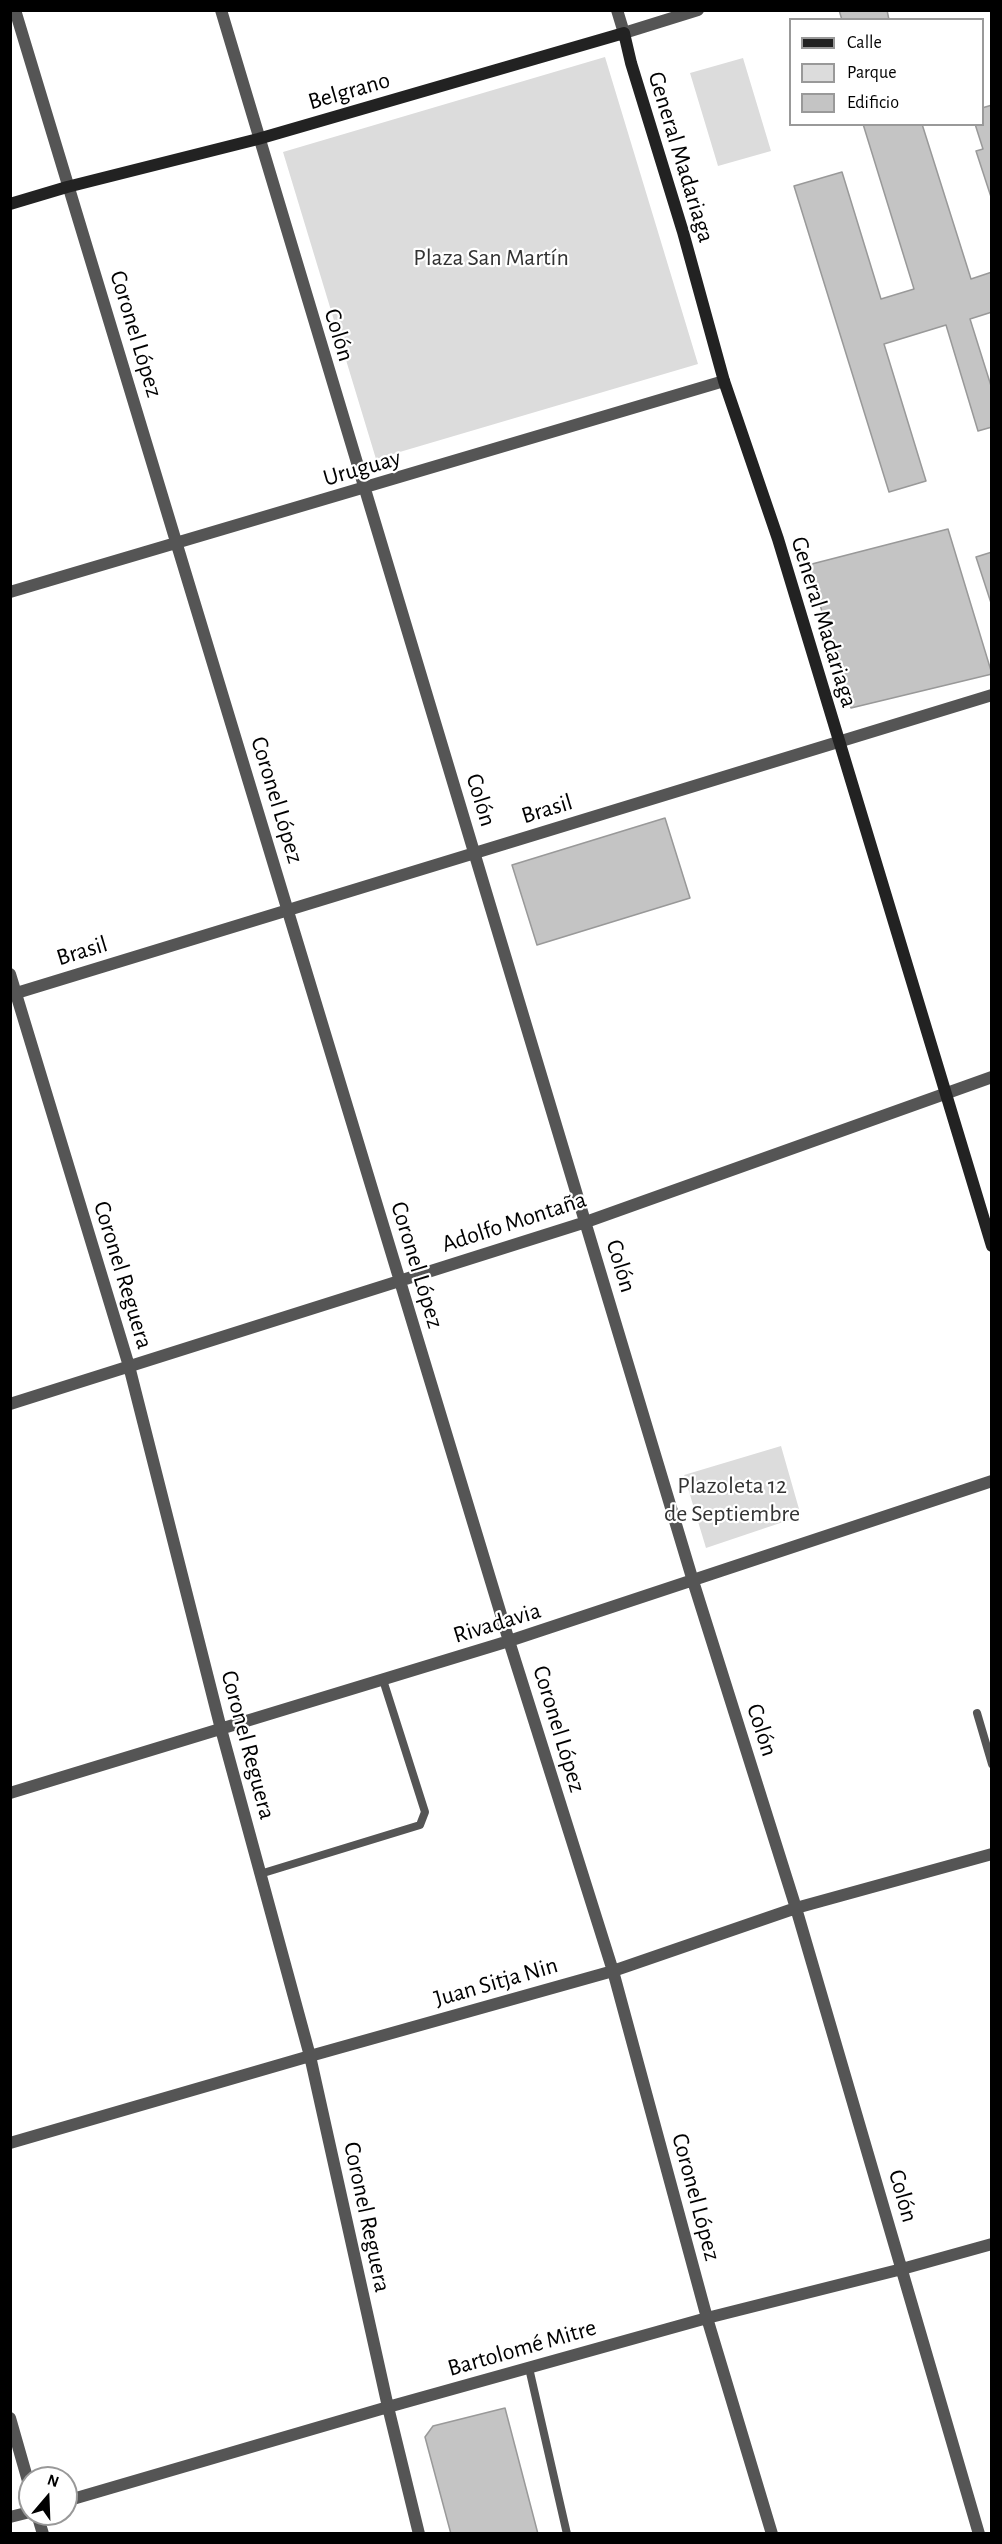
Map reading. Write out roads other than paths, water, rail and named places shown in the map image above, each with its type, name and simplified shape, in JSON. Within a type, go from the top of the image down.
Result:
[{"type":"street","name":"Coronel López","points":[[15,10],[509,1641],[613,1971],[707,2318],[772,2534]]},
{"type":"street","name":"Colón","points":[[221,10],[693,1581],[796,1908],[979,2534]]},
{"type":"street","name":"General Madariaga","points":[[617,10],[630,63],[683,232],[724,381],[778,539],[992,1246]]},
{"type":"street","name":"Belgrano","points":[[10,204],[67,187],[258,139],[698,10]]},
{"type":"street","name":"Uruguay","points":[[10,592],[177,542],[364,490],[724,381]]},
{"type":"street","name":"Brasil","points":[[13,994],[992,695]]},
{"type":"street","name":"Coronel Reguera","points":[[10,974],[13,994],[129,1366],[221,1729],[310,2056],[388,2408],[419,2534]]},
{"type":"street","name":"Adolfo Montaña","points":[[10,1404],[586,1222],[992,1077]]},
{"type":"street","name":"Rivadavia","points":[[10,1793],[509,1641],[992,1481]]},
{"type":"street","name":"Juan Sitja Nin","points":[[10,2143],[613,1971],[796,1908],[992,1854]]},
{"type":"street","name":"Bartolomé Mitre","points":[[78,2498],[707,2318],[992,2244]]},
{"type":"street","points":[[10,2418],[24,2466]]},
{"type":"lane","points":[[260,1874],[420,1825],[425,1812],[383,1680]]},
{"type":"lane","points":[[977,1713],[992,1764]]},
{"type":"lane","points":[[529,2368],[567,2534]]},
{"type":"park label","name":"Plaza San Martín","points":[[491,258]]},
{"type":"park label","name":"Plazoleta 12 de Septiembre","points":[[732,1500]]}]
